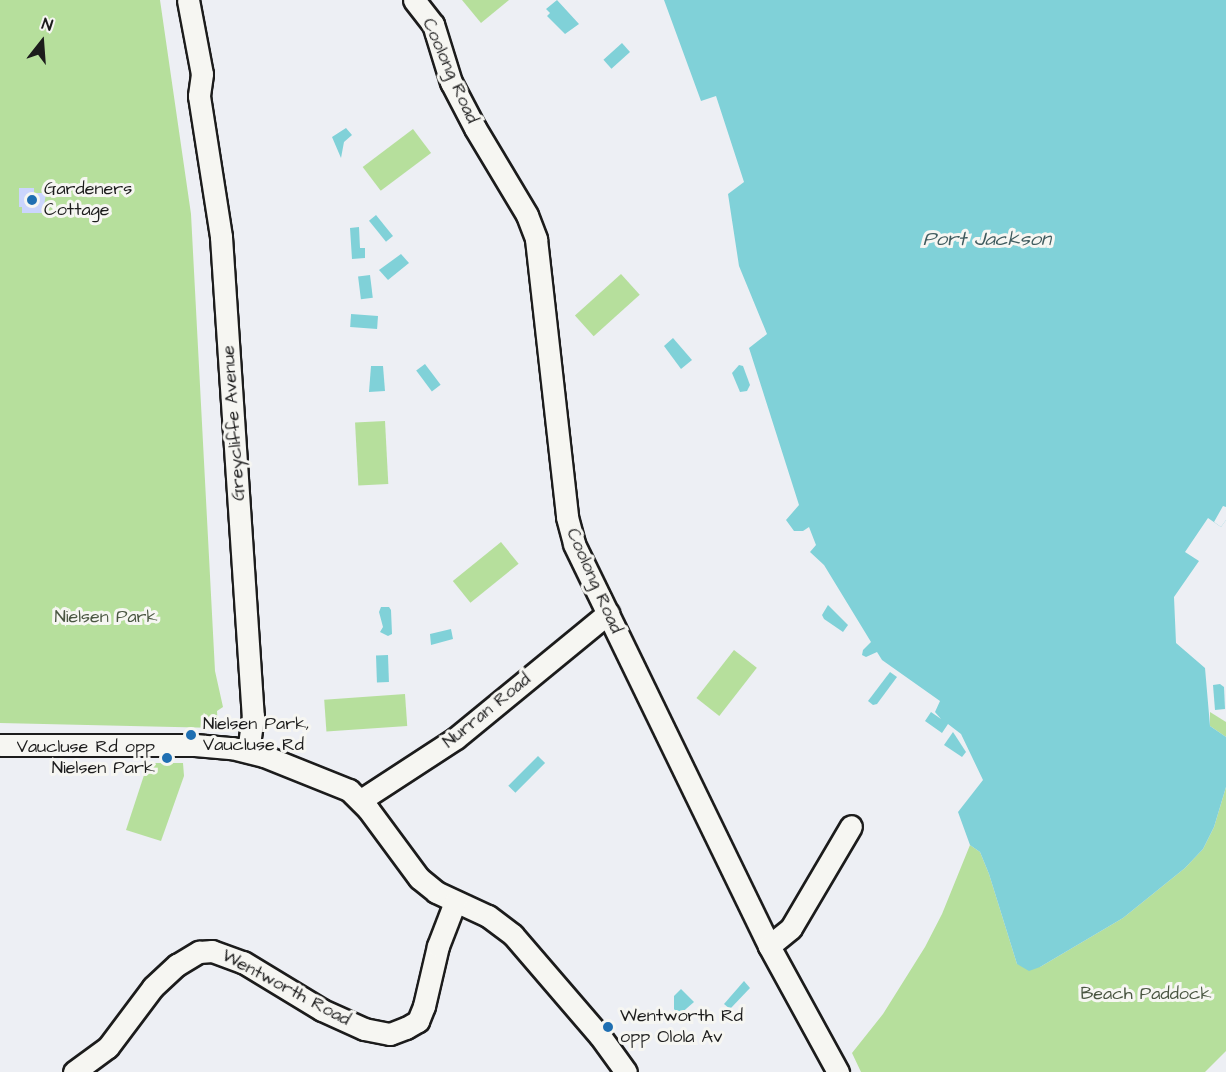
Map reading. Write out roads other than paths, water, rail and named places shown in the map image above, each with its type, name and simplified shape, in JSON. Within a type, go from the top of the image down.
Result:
[{"type":"street","name":"Greycliffe Avenue","points":[[176,0],[190,80],[199,96]]},
{"type":"street","name":"Greycliffe Avenue","points":[[188,0],[202,74],[199,96],[221,237],[253,716],[249,751]]},
{"type":"street","name":"Coolong Road","points":[[414,0],[433,24],[452,82],[475,128],[527,215],[534,233],[569,530],[769,946],[838,1072]]},
{"type":"street","name":"Nurran Road","points":[[361,800],[456,738],[608,613]]},
{"type":"street","points":[[0,745],[195,745],[249,751],[349,790],[361,800],[411,870],[436,892],[488,916],[513,935],[600,1036],[626,1072]]},
{"type":"street","points":[[769,946],[791,928],[851,826]]},
{"type":"street","name":"Wentworth Road","points":[[74,1072],[108,1047],[153,987],[177,965],[199,952],[224,953],[251,966],[322,1010],[364,1029],[390,1034],[406,1028],[418,1021],[424,1006],[438,946],[455,902]]},
{"type":"water","points":[[557,0],[579,24],[565,34],[547,16],[550,13],[546,9]]},
{"type":"water","name":"Port Jackson","points":[[664,0],[1226,0],[1226,520],[1221,527],[1208,518],[1185,552],[1199,561],[1174,597],[1176,643],[1205,668],[1210,726],[1226,737],[1226,787],[1214,827],[1203,849],[1185,868],[1123,918],[1040,967],[1029,971],[1017,964],[989,874],[980,852],[970,845],[958,812],[983,780],[961,734],[948,724],[942,733],[925,721],[931,712],[941,719],[935,712],[940,701],[882,660],[877,652],[866,657],[862,655],[863,650],[871,642],[824,565],[810,552],[816,545],[809,527],[803,531],[794,531],[786,520],[799,505],[749,348],[767,334],[739,266],[728,194],[744,182],[716,96],[701,101]]},
{"type":"water","points":[[622,43],[630,52],[611,69],[603,60]]},
{"type":"water","points":[[346,128],[352,135],[344,142],[341,158],[332,137]]},
{"type":"water","points":[[376,215],[393,236],[386,242],[369,221]]},
{"type":"water","points":[[359,227],[360,248],[365,248],[365,258],[352,259],[350,228]]},
{"type":"water","points":[[401,254],[409,263],[388,280],[379,270]]},
{"type":"water","points":[[370,275],[373,298],[361,299],[358,276]]},
{"type":"water","points":[[351,314],[378,316],[377,329],[350,327]]},
{"type":"water","points":[[673,338],[692,360],[681,369],[664,346]]},
{"type":"water","points":[[425,364],[441,385],[432,391],[416,371]]},
{"type":"water","points":[[739,365],[743,366],[750,385],[747,391],[740,392],[732,373]]},
{"type":"water","points":[[371,366],[383,366],[385,391],[369,392]]},
{"type":"water","points":[[828,605],[848,625],[843,632],[824,619],[822,615]]},
{"type":"water","points":[[381,607],[389,607],[391,610],[392,634],[388,636],[380,632],[383,627],[379,612]]},
{"type":"water","points":[[451,629],[453,639],[431,645],[430,634]]},
{"type":"water","points":[[376,655],[388,655],[389,682],[377,682]]},
{"type":"water","points":[[890,672],[897,677],[877,704],[873,705],[868,701]]},
{"type":"water","points":[[1220,684],[1224,687],[1225,709],[1215,710],[1213,685]]},
{"type":"water","points":[[953,732],[966,752],[962,757],[944,745]]},
{"type":"water","points":[[538,756],[545,763],[515,793],[508,786]]},
{"type":"water","points":[[744,981],[750,988],[730,1009],[724,1004]]},
{"type":"water","points":[[681,989],[694,1002],[679,1015],[674,1009],[674,996]]},
{"type":"place","name":"Gardeners Cottage","points":[[32,200]]},
{"type":"place","name":"Nielsen Park, Vaucluse Rd","points":[[191,735]]},
{"type":"place","name":"Vaucluse Rd opp Nielsen Park","points":[[167,758]]},
{"type":"place","name":"Wentworth Rd opp Olola Av","points":[[608,1027]]},
{"type":"park label","name":"Nielsen Park","points":[[106,617]]},
{"type":"park label","name":"Beach Paddock","points":[[1146,994]]}]
